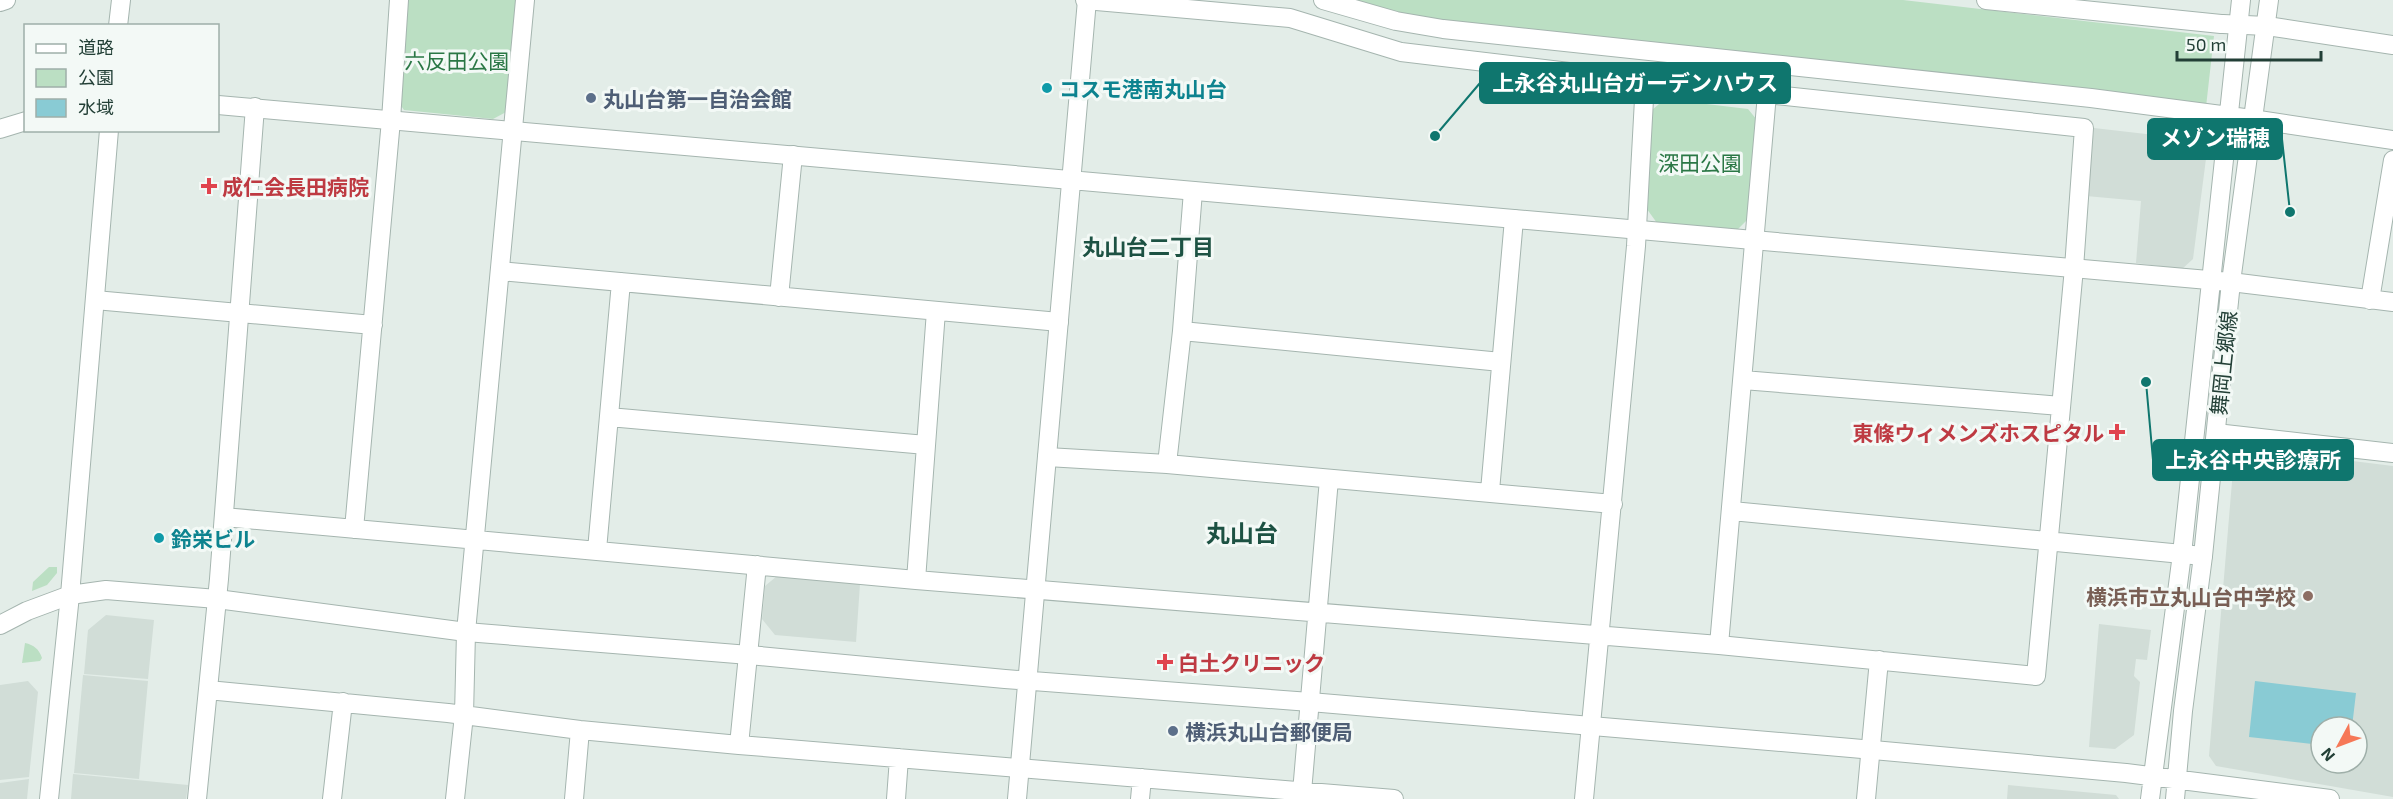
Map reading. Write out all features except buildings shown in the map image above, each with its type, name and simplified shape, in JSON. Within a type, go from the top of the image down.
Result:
[{"type":"street","points":[[0,2],[6,0]]},
{"type":"street","points":[[118,24],[120,0]]},
{"type":"street","points":[[354,529],[392,120],[399,0]]},
{"type":"street","points":[[455,799],[464,715],[466,632],[525,0]]},
{"type":"street","points":[[224,517],[916,580],[1035,590],[1317,612],[1601,636],[1719,645],[2036,676],[2074,268],[2084,128],[1645,81],[1401,52],[1290,18],[1086,0],[1059,322],[1035,590],[1017,799]]},
{"type":"street","points":[[1323,0],[1396,21],[1443,29],[2091,98],[2393,140]]},
{"type":"street","points":[[1986,0],[2267,26],[2393,45]]},
{"type":"street","name":"舞岡上郷線","points":[[2150,799],[2182,554],[2229,116],[2230,24],[2241,0]]},
{"type":"street","name":"舞岡上郷線","points":[[2175,799],[2231,282],[2270,0]]},
{"type":"street","points":[[1584,799],[1637,231],[1645,81]]},
{"type":"street","points":[[1719,645],[1767,94]]},
{"type":"street","points":[[219,105],[2210,280],[2393,302]]},
{"type":"street","points":[[197,799],[224,517],[255,107]]},
{"type":"street","points":[[0,129],[24,122]]},
{"type":"street","points":[[49,799],[70,595],[109,132]]},
{"type":"street","points":[[779,297],[793,155]]},
{"type":"street","points":[[2370,300],[2393,160]]},
{"type":"street","points":[[1167,464],[1182,332],[1193,191]]},
{"type":"street","points":[[1490,491],[1514,219]]},
{"type":"street","points":[[500,271],[1059,322]]},
{"type":"street","points":[[597,550],[621,282]]},
{"type":"street","points":[[95,300],[373,325]]},
{"type":"street","points":[[916,580],[936,311]]},
{"type":"street","points":[[1182,332],[1500,362]]},
{"type":"street","points":[[1743,380],[2061,406]]},
{"type":"street","points":[[609,417],[926,445]]},
{"type":"street","points":[[2216,433],[2393,453]]},
{"type":"street","points":[[1047,457],[1167,464],[1490,491],[1613,504]]},
{"type":"street","points":[[1302,792],[1329,479]]},
{"type":"street","points":[[1732,511],[2203,556]]},
{"type":"street","points":[[739,745],[757,565]]},
{"type":"street","points":[[0,625],[27,611],[70,595],[106,590],[217,599],[466,632],[1027,681],[1310,702],[1870,750],[2152,776],[2330,799]]},
{"type":"street","points":[[1866,799],[1879,660]]},
{"type":"street","points":[[208,690],[343,702],[580,730],[739,745],[1394,799]]},
{"type":"street","points":[[332,799],[343,702]]},
{"type":"street","points":[[574,799],[580,730]]},
{"type":"street","points":[[896,799],[899,758]]},
{"type":"street","points":[[1140,799],[1142,778]]},
{"type":"shaded area","points":[[2094,128],[2198,140],[2207,151],[2193,259],[2182,269],[2136,263],[2141,201],[2086,196]]},
{"type":"shaded area","name":"横浜市立丸山台中学校","points":[[2247,448],[2393,466],[2393,797],[2216,766],[2209,756],[2234,458]]},
{"type":"shaded area","points":[[777,576],[860,584],[856,642],[775,635],[762,619],[765,586]]},
{"type":"shaded area","points":[[106,615],[154,620],[148,679],[84,674],[88,630]]},
{"type":"shaded area","points":[[2099,624],[2151,630],[2147,660],[2136,659],[2134,676],[2140,682],[2134,735],[2115,749],[2089,747]]},
{"type":"shaded area","points":[[83,675],[148,681],[139,779],[74,773]]},
{"type":"shaded area","points":[[28,681],[38,692],[29,777],[0,780],[0,685]]},
{"type":"shaded area","points":[[73,774],[188,785],[186,799],[71,799]]},
{"type":"shaded area","points":[[29,779],[27,799],[0,799],[0,783]]},
{"type":"shaded area","points":[[2008,785],[2116,795],[2119,799],[2007,799]]},
{"type":"green space","name":"六反田公園","points":[[408,0],[517,0],[508,111],[493,119],[404,110],[397,100]]},
{"type":"green space","points":[[1343,0],[1903,0],[2214,36],[2206,107],[1421,22]]},
{"type":"green space","name":"深田公園","points":[[1665,99],[1748,109],[1757,120],[1749,218],[1737,230],[1657,223],[1644,205],[1652,110]]},
{"type":"green space","points":[[49,567],[57,567],[57,573],[47,585],[32,591],[33,582]]},
{"type":"green space","points":[[25,643],[38,650],[42,658],[40,661],[22,663]]},
{"type":"water","points":[[2255,681],[2356,693],[2353,715],[2309,715],[2309,744],[2249,737]]},
{"type":"place","name":"コスモ港南丸山台","points":[[1047,88]]},
{"type":"place","name":"丸山台第一自治会館","points":[[591,98]]},
{"type":"place","name":"上永谷丸山台ガーデンハウス","points":[[1435,136]]},
{"type":"place","name":"成仁会長田病院","points":[[209,186]]},
{"type":"place","name":"メゾン瑞穂","points":[[2290,212]]},
{"type":"place","name":"上永谷中央診療所","points":[[2146,382]]},
{"type":"place","name":"東條ウィメンズホスピタル","points":[[2117,432]]},
{"type":"place","name":"鈴栄ビル","points":[[159,538]]},
{"type":"place","name":"横浜市立丸山台中学校","points":[[2308,596]]},
{"type":"place","name":"白土クリニック","points":[[1165,662]]},
{"type":"place","name":"横浜丸山台郵便局","points":[[1173,731]]},
{"type":"district","name":"丸山台二丁目","points":[[1148,246]]},
{"type":"district","name":"丸山台","points":[[1242,532]]}]
